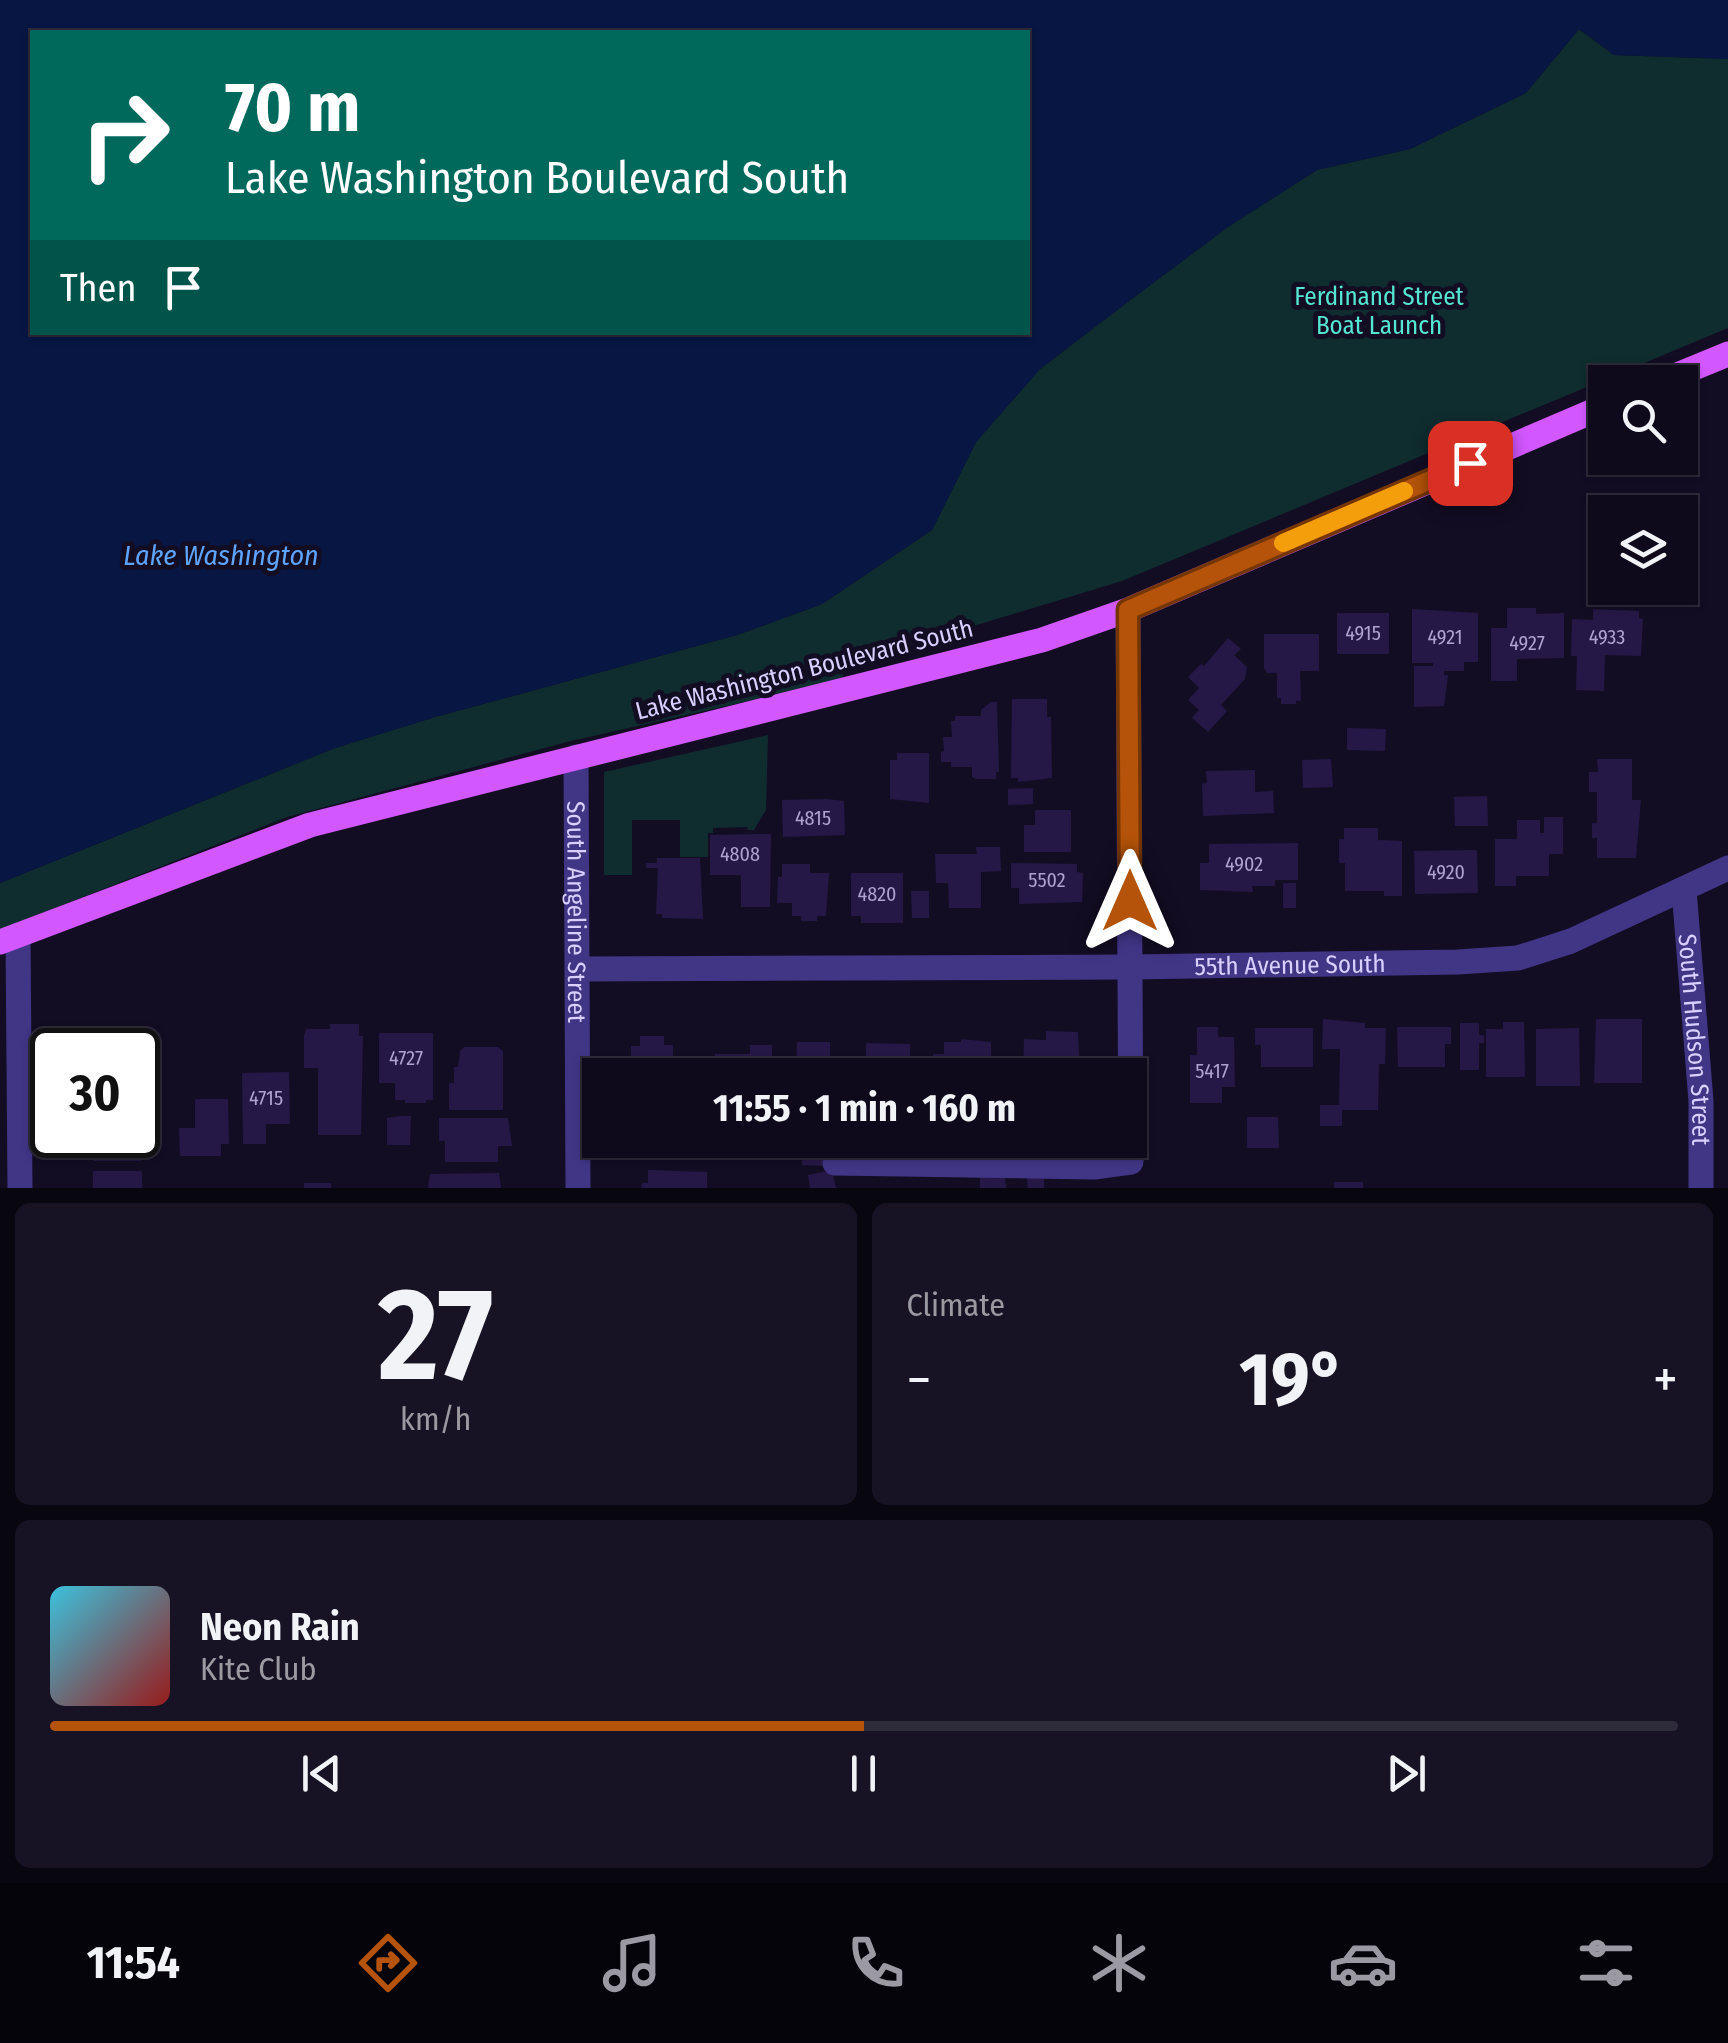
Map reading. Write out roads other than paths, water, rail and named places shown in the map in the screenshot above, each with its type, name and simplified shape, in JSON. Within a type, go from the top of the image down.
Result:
[{"type":"main road","points":[[1698,366],[1728,354]]},
{"type":"main road","name":"Lake Washington Boulevard South","points":[[9,938],[310,825],[1042,640],[1128,610],[1588,413]]},
{"type":"street","points":[[835,1163],[1094,1166],[1131,1162],[1128,610]]},
{"type":"street","name":"South Angeline Street","points":[[576,756],[580,969],[578,1188]]},
{"type":"street","name":"55th Avenue South","points":[[580,969],[1131,967],[1518,958],[1571,942],[1728,868]]},
{"type":"street","name":"South Hudson Street","points":[[1684,890],[1701,1101],[1702,1188]]},
{"type":"street","points":[[9,938],[20,1188]]},
{"type":"water","name":"Lake Washington","points":[[0,0],[1728,0],[1728,59],[1614,55],[1579,29],[1526,93],[1410,149],[1317,170],[1228,227],[1040,369],[976,442],[932,530],[822,604],[737,635],[335,748],[0,883]]},
{"type":"park label","name":"Ferdinand Street Boat Launch","points":[[1379,310]]}]
